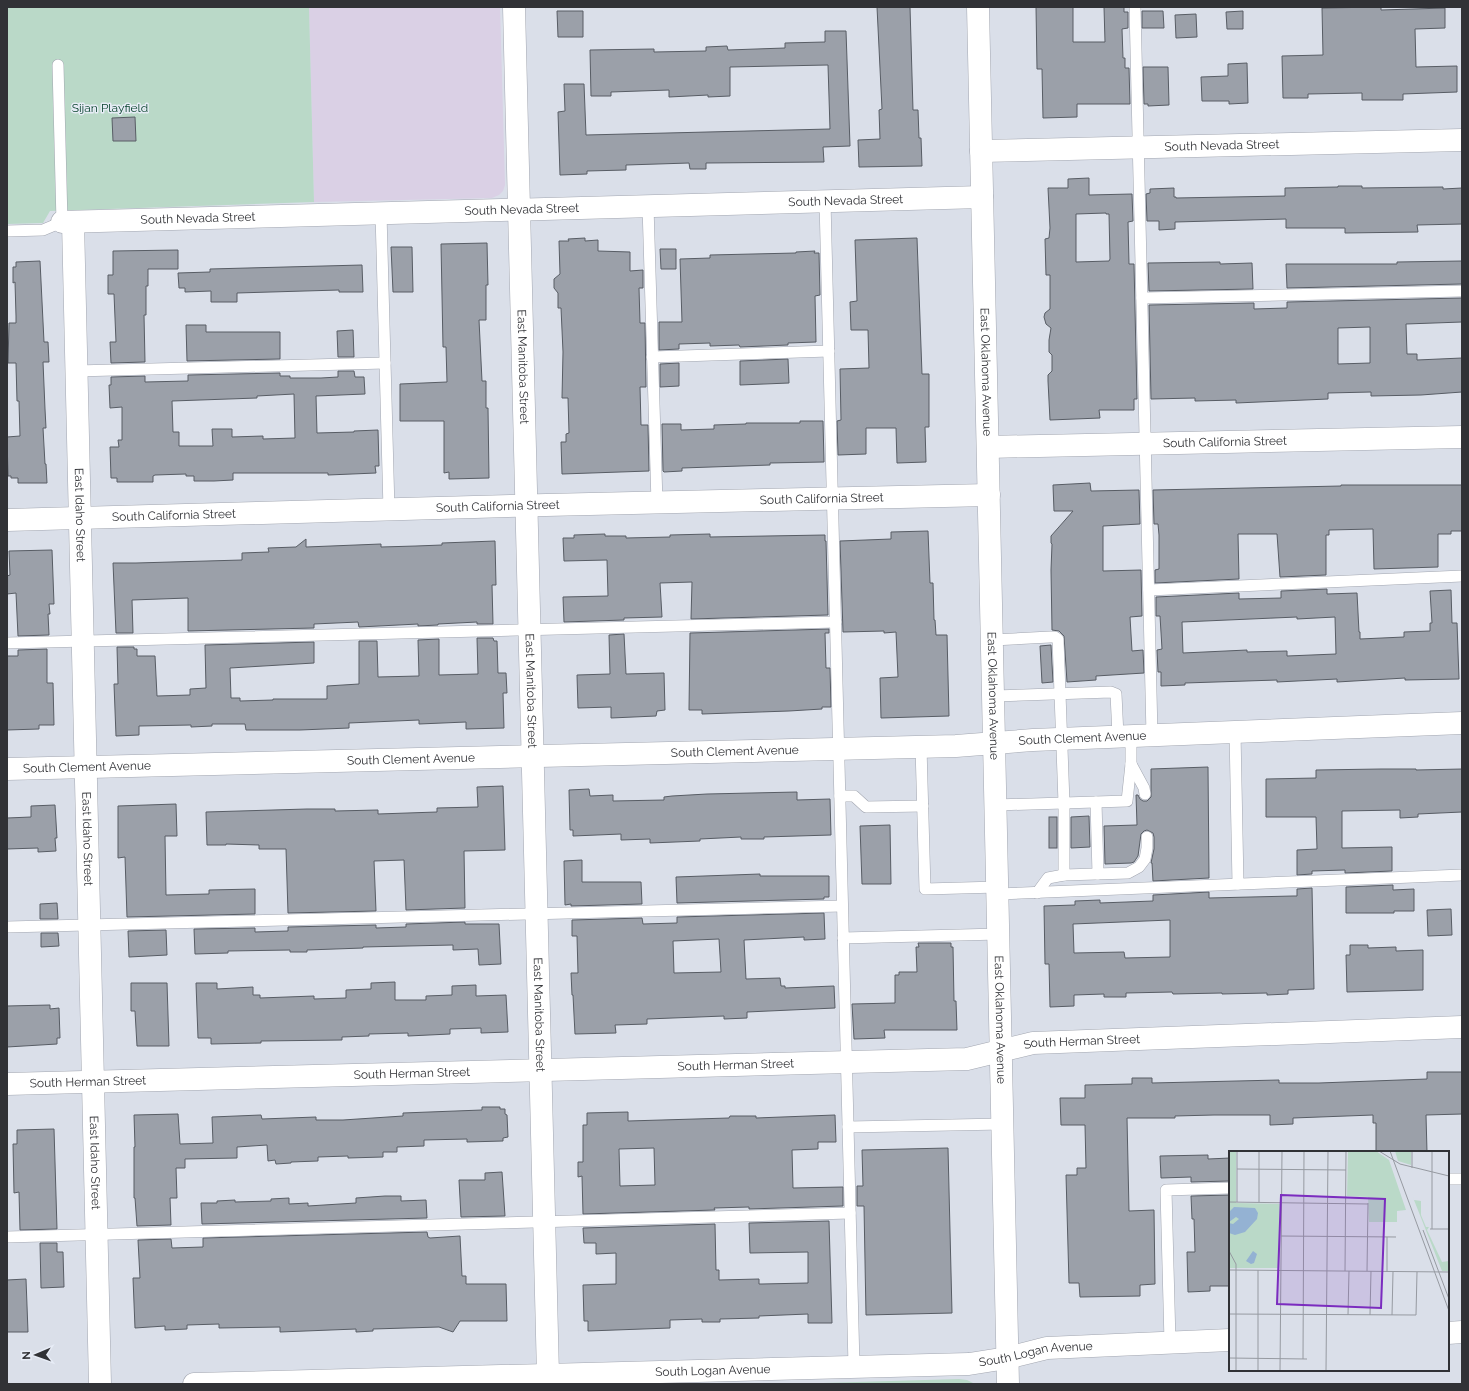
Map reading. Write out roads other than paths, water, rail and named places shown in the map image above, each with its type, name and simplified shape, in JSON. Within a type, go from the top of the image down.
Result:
[{"type":"street","name":"East Manitoba Street","points":[[514,7],[548,1375]]},
{"type":"street","name":"East Oklahoma Avenue","points":[[978,7],[993,640],[1008,1384]]},
{"type":"street","name":"South Nevada Street","points":[[981,151],[1462,140]]},
{"type":"street","name":"South Nevada Street","points":[[67,222],[982,197]]},
{"type":"street","name":"East Idaho Street","points":[[67,222],[76,371],[100,1384]]},
{"type":"street","name":"South California Street","points":[[988,447],[1462,437]]},
{"type":"street","name":"South California Street","points":[[7,520],[989,495]]},
{"type":"street","name":"South Clement Avenue","points":[[7,769],[839,749],[1462,723]]},
{"type":"street","name":"South Herman Street","points":[[7,1084],[967,1060],[1033,1043],[1462,1027]]},
{"type":"street","points":[[1449,1333],[1462,1332]]},
{"type":"street","name":"South Logan Avenue","points":[[194,1384],[969,1364],[1007,1358],[1047,1348],[1229,1340]]},
{"type":"lane","points":[[1135,7],[1152,735]]},
{"type":"lane","points":[[7,231],[43,230],[67,222],[58,65]]},
{"type":"lane","points":[[825,201],[854,1366]]},
{"type":"lane","points":[[648,206],[657,504]]},
{"type":"lane","points":[[381,213],[389,510]]},
{"type":"lane","points":[[1142,298],[1462,291]]},
{"type":"lane","points":[[652,357],[829,351]]},
{"type":"lane","points":[[76,371],[385,363]]},
{"type":"lane","points":[[1148,590],[1462,576]]},
{"type":"lane","points":[[7,643],[836,622]]},
{"type":"lane","points":[[993,640],[1055,637],[1058,640],[1064,803],[1064,875]]},
{"type":"lane","points":[[994,696],[1111,692],[1116,694],[1131,764],[1146,794]]},
{"type":"lane","points":[[1235,732],[1238,884]]},
{"type":"lane","points":[[921,746],[925,889],[1037,893],[1462,875]]},
{"type":"lane","points":[[996,805],[1127,801],[1131,764]]},
{"type":"lane","points":[[840,796],[854,796],[866,807],[923,806]]},
{"type":"lane","points":[[1096,802],[1098,874]]},
{"type":"lane","points":[[1037,893],[1048,878],[1064,875],[1128,873],[1140,867],[1145,859],[1147,837]]},
{"type":"lane","points":[[7,927],[842,906]]},
{"type":"lane","points":[[843,938],[999,934]]},
{"type":"lane","points":[[848,1127],[1003,1124]]},
{"type":"lane","points":[[1449,1180],[1462,1179]]},
{"type":"lane","points":[[1170,1342],[1166,1190],[1229,1188]]},
{"type":"lane","points":[[7,1237],[544,1223],[850,1213]]},
{"type":"park label","name":"Sijan Playfield","points":[[110,108]]}]
